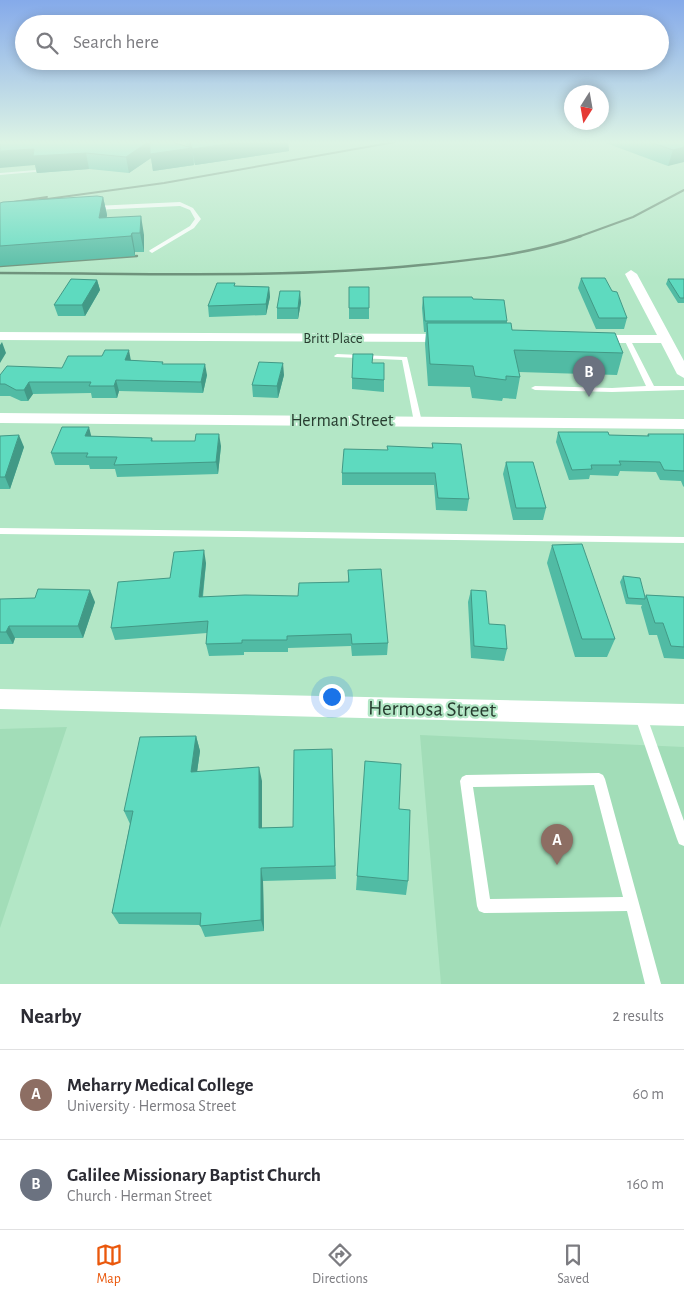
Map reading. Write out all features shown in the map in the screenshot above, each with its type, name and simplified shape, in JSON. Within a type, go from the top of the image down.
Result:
[{"type":"street","points":[[631,274],[684,374]]},
{"type":"street","name":"Britt Place","points":[[0,336],[458,338]]},
{"type":"street","points":[[577,338],[665,339]]},
{"type":"street","name":"Herman Street","points":[[0,418],[684,424]]},
{"type":"street","name":"Hermosa Street","points":[[0,699],[684,715]]},
{"type":"lane","points":[[92,208],[180,204],[196,212],[198,219],[192,227],[152,251]]},
{"type":"lane","points":[[627,339],[651,388]]},
{"type":"lane","points":[[337,356],[405,358],[418,422]]},
{"type":"lane","points":[[535,388],[612,390],[684,388]]},
{"type":"lane","points":[[0,531],[684,540]]},
{"type":"lane","points":[[640,714],[684,839]]},
{"type":"lane","points":[[632,904],[484,906],[466,781],[599,778],[653,984]]},
{"type":"shaded area","points":[[67,727],[0,928],[0,729]]},
{"type":"shaded area","points":[[420,735],[684,747],[684,984],[441,984]]},
{"type":"building","points":[[103,197],[99,218],[141,216],[140,233],[132,233],[131,236],[0,246],[0,203]]},
{"type":"building","points":[[581,278],[605,278],[612,291],[617,292],[627,318],[599,318]]},
{"type":"building","points":[[71,279],[97,280],[82,305],[54,305]]},
{"type":"building","points":[[668,279],[684,279],[684,298],[680,298]]},
{"type":"building","points":[[217,283],[235,283],[234,286],[269,287],[266,304],[208,306]]},
{"type":"building","points":[[349,287],[369,287],[369,308],[349,308]]},
{"type":"building","points":[[280,291],[300,291],[298,308],[277,308]]},
{"type":"building","points":[[423,297],[472,297],[473,299],[504,300],[507,321],[425,321]]},
{"type":"building","points":[[427,323],[511,323],[512,330],[615,333],[623,353],[514,350],[520,377],[506,376],[506,380],[475,376],[473,366],[430,364]]},
{"type":"building","points":[[105,350],[129,350],[125,360],[163,362],[162,364],[205,364],[201,382],[116,380],[114,386],[89,386],[91,382],[29,382],[24,390],[16,390],[5,384],[0,384],[0,375],[7,366],[62,368],[68,356],[102,356]]},
{"type":"building","points":[[353,354],[373,354],[372,363],[384,363],[384,380],[352,378]]},
{"type":"building","points":[[259,362],[283,363],[277,386],[252,385]]},
{"type":"building","points":[[62,427],[89,427],[85,436],[152,438],[151,441],[195,441],[196,434],[219,434],[216,462],[114,465],[117,457],[86,457],[88,453],[51,453]]},
{"type":"building","points":[[558,432],[608,432],[609,435],[649,436],[648,434],[684,434],[684,471],[664,470],[660,462],[619,461],[621,465],[591,465],[592,469],[572,470]]},
{"type":"building","points":[[19,435],[5,477],[0,477],[0,436]]},
{"type":"building","points":[[432,443],[461,444],[469,499],[438,498],[435,473],[342,473],[344,449],[388,450],[387,446],[433,448]]},
{"type":"building","points":[[506,462],[533,462],[546,508],[516,508]]},
{"type":"building","points":[[582,544],[615,639],[582,639],[552,545]]},
{"type":"building","points":[[204,550],[199,597],[245,595],[298,596],[299,583],[349,582],[348,570],[381,569],[388,643],[352,644],[351,634],[287,636],[287,640],[242,640],[242,643],[206,644],[208,621],[111,628],[118,582],[170,578],[174,552]]},
{"type":"building","points":[[623,576],[640,578],[645,599],[628,598]]},
{"type":"building","points":[[38,589],[90,590],[78,626],[9,626],[6,632],[0,632],[0,599],[35,598]]},
{"type":"building","points":[[471,590],[486,591],[489,624],[505,625],[507,649],[474,646]]},
{"type":"building","points":[[646,595],[684,597],[684,647],[671,646],[663,623],[655,623]]},
{"type":"building","points":[[196,736],[191,772],[259,767],[259,828],[293,827],[294,750],[332,749],[335,866],[261,868],[261,920],[200,926],[201,913],[112,913],[133,811],[124,811],[140,737]]},
{"type":"building","points":[[365,761],[401,764],[399,809],[410,810],[408,881],[357,876]]},
{"type":"railway","points":[[40,200],[128,188]]},
{"type":"railway","points":[[579,237],[633,217],[684,190]]},
{"type":"railway","points":[[0,204],[47,197]]},
{"type":"railway","points":[[0,273],[264,274],[369,269],[441,263],[522,252],[579,237]]},
{"type":"railway","points":[[0,266],[137,256]]},
{"type":"place","name":"Galilee Missionary Baptist Church","points":[[589,397]]},
{"type":"place","name":"Meharry Medical College","points":[[557,865]]}]
